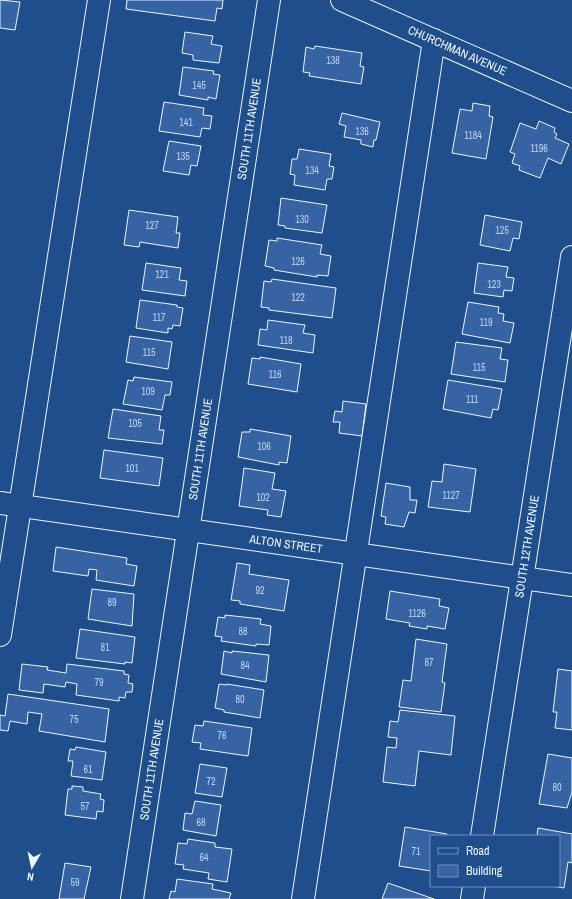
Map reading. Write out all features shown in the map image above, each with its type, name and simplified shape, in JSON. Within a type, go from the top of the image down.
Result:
[{"type":"street","points":[[0,635],[10,504],[99,0]]},
{"type":"street","name":"SOUTH 11TH AVENUE","points":[[132,899],[269,0]]},
{"type":"street","name":"CHURCHMAN AVENUE","points":[[342,0],[572,101]]},
{"type":"street","points":[[303,899],[434,40]]},
{"type":"street","name":"SOUTH 12TH AVENUE","points":[[482,835],[572,257]]},
{"type":"street","name":"ALTON STREET","points":[[10,504],[572,585]]},
{"type":"street","points":[[472,899],[474,887]]},
{"type":"building","points":[[0,0],[20,2],[15,30],[0,28]]},
{"type":"building","points":[[127,0],[223,0],[222,9],[217,8],[215,21],[126,9]]},
{"type":"building","points":[[185,32],[213,36],[211,44],[222,46],[219,63],[193,60],[193,55],[182,53]]},
{"type":"building","points":[[315,46],[362,53],[360,66],[364,67],[361,84],[309,76],[310,73],[303,72],[306,47],[314,49]]},
{"type":"building","points":[[183,67],[214,71],[213,74],[220,75],[216,99],[208,97],[208,100],[179,95]]},
{"type":"building","points":[[164,102],[204,108],[203,115],[212,116],[210,129],[202,128],[200,137],[159,131]]},
{"type":"building","points":[[473,103],[490,106],[489,116],[493,117],[486,159],[452,153],[460,109],[472,111]]},
{"type":"building","points":[[342,113],[380,122],[373,147],[361,144],[361,140],[344,137],[346,126],[339,124]]},
{"type":"building","points":[[539,121],[555,128],[554,132],[557,134],[555,138],[569,144],[561,164],[548,158],[540,178],[519,170],[520,166],[512,163],[515,154],[510,152],[520,123],[536,129]]},
{"type":"building","points":[[169,141],[201,146],[197,166],[191,165],[189,175],[163,171]]},
{"type":"building","points":[[299,149],[331,154],[329,166],[334,167],[332,179],[327,179],[325,190],[294,185],[295,175],[290,174],[292,159],[297,159]]},
{"type":"building","points":[[281,198],[327,205],[322,233],[285,228],[285,226],[278,225]]},
{"type":"building","points":[[129,210],[178,217],[176,233],[180,233],[178,248],[140,242],[139,247],[124,245]]},
{"type":"building","points":[[485,215],[522,222],[519,239],[513,238],[510,251],[480,245]]},
{"type":"building","points":[[277,238],[322,245],[320,254],[331,256],[328,276],[317,275],[317,277],[274,270],[274,268],[265,266],[269,240],[277,241]]},
{"type":"building","points":[[146,263],[181,268],[179,280],[187,281],[185,296],[142,290]]},
{"type":"building","points":[[478,263],[508,267],[506,277],[514,278],[512,291],[504,290],[503,297],[474,293]]},
{"type":"building","points":[[272,279],[336,288],[332,318],[269,310],[269,308],[261,307],[264,281],[271,282]]},
{"type":"building","points":[[140,300],[177,305],[177,307],[183,308],[180,326],[173,325],[172,329],[168,328],[168,333],[136,328]]},
{"type":"building","points":[[468,302],[499,307],[498,313],[504,314],[503,321],[514,323],[510,343],[462,334]]},
{"type":"building","points":[[268,320],[305,325],[303,333],[315,335],[313,353],[258,345],[260,329],[267,330]]},
{"type":"building","points":[[130,336],[172,342],[168,369],[126,362]]},
{"type":"building","points":[[456,342],[502,348],[500,359],[508,360],[505,382],[451,374]]},
{"type":"building","points":[[260,357],[301,364],[297,392],[248,384],[252,358],[260,359]]},
{"type":"building","points":[[134,377],[172,382],[170,395],[165,395],[162,410],[123,404],[128,380],[133,381]]},
{"type":"building","points":[[448,380],[502,389],[498,410],[493,409],[491,418],[443,409]]},
{"type":"building","points":[[343,401],[366,404],[362,436],[339,433],[340,422],[333,422],[335,411],[342,412]]},
{"type":"building","points":[[113,409],[161,416],[159,430],[164,430],[162,444],[108,438]]},
{"type":"building","points":[[250,429],[291,436],[287,463],[279,462],[279,465],[238,457],[242,432],[250,432]]},
{"type":"building","points":[[104,450],[163,458],[159,486],[100,478]]},
{"type":"building","points":[[444,464],[476,469],[470,512],[428,507],[432,481],[442,482]]},
{"type":"building","points":[[244,468],[275,473],[272,489],[286,491],[281,517],[267,515],[268,510],[239,506]]},
{"type":"building","points":[[386,483],[410,487],[410,500],[417,500],[415,513],[409,512],[404,527],[385,524],[386,517],[381,516]]},
{"type":"building","points":[[56,547],[127,558],[126,564],[137,566],[134,586],[96,580],[97,570],[89,569],[88,576],[53,571]]},
{"type":"building","points":[[237,563],[250,565],[249,574],[289,580],[284,611],[240,604],[240,601],[231,600]]},
{"type":"building","points":[[92,589],[134,594],[132,626],[88,619]]},
{"type":"building","points":[[390,591],[440,599],[439,606],[449,608],[445,629],[427,626],[427,629],[409,626],[410,623],[386,619]]},
{"type":"building","points":[[225,615],[261,619],[260,624],[271,626],[269,645],[256,644],[256,646],[221,641],[222,637],[215,636],[218,617],[225,618]]},
{"type":"building","points":[[80,629],[135,637],[132,663],[125,662],[125,664],[76,658]]},
{"type":"building","points":[[416,639],[447,644],[442,682],[445,683],[441,712],[399,707],[403,680],[411,681]]},
{"type":"building","points":[[224,651],[232,653],[232,651],[269,655],[266,682],[221,674]]},
{"type":"building","points":[[22,664],[48,667],[47,670],[66,673],[67,664],[124,671],[124,674],[129,675],[128,683],[133,684],[132,692],[126,692],[125,698],[119,697],[119,701],[76,695],[77,684],[66,682],[65,687],[44,684],[43,693],[19,690]]},
{"type":"building","points":[[558,669],[572,671],[572,730],[555,728],[557,712],[553,712]]},
{"type":"building","points":[[219,684],[264,690],[260,718],[224,712],[224,710],[215,708]]},
{"type":"building","points":[[8,694],[109,709],[105,742],[39,731],[42,714],[28,712],[27,724],[10,721],[8,731],[0,730],[0,715],[5,716]]},
{"type":"building","points":[[400,710],[455,716],[451,755],[419,751],[415,786],[383,782],[387,747],[396,748],[397,738],[388,737],[390,721],[398,722]]},
{"type":"building","points":[[204,721],[252,728],[248,756],[200,749],[201,743],[192,742],[195,725],[203,726]]},
{"type":"building","points":[[76,747],[106,752],[102,780],[71,776],[73,761],[68,761],[70,749],[75,750]]},
{"type":"building","points":[[548,754],[572,758],[572,792],[567,808],[539,804]]},
{"type":"building","points":[[200,764],[227,768],[222,797],[195,793]]},
{"type":"building","points":[[72,786],[83,787],[83,791],[101,794],[100,799],[104,800],[103,812],[97,811],[96,819],[65,815],[68,789],[72,789]]},
{"type":"building","points":[[195,801],[221,805],[216,836],[183,830],[185,813],[192,814]]},
{"type":"building","points":[[405,827],[447,834],[430,835],[430,871],[399,866]]},
{"type":"building","points":[[538,828],[572,834],[572,863],[568,862],[564,888],[558,887],[560,887],[560,835],[537,835]]},
{"type":"building","points":[[188,839],[215,843],[215,847],[232,849],[227,882],[208,879],[209,873],[183,869],[184,865],[175,864],[178,843],[187,844]]},
{"type":"building","points":[[65,863],[91,867],[84,899],[59,899]]},
{"type":"building","points":[[177,879],[213,884],[212,889],[231,893],[229,899],[169,899],[171,891],[175,892]]},
{"type":"building","points":[[388,883],[434,899],[382,899]]}]
